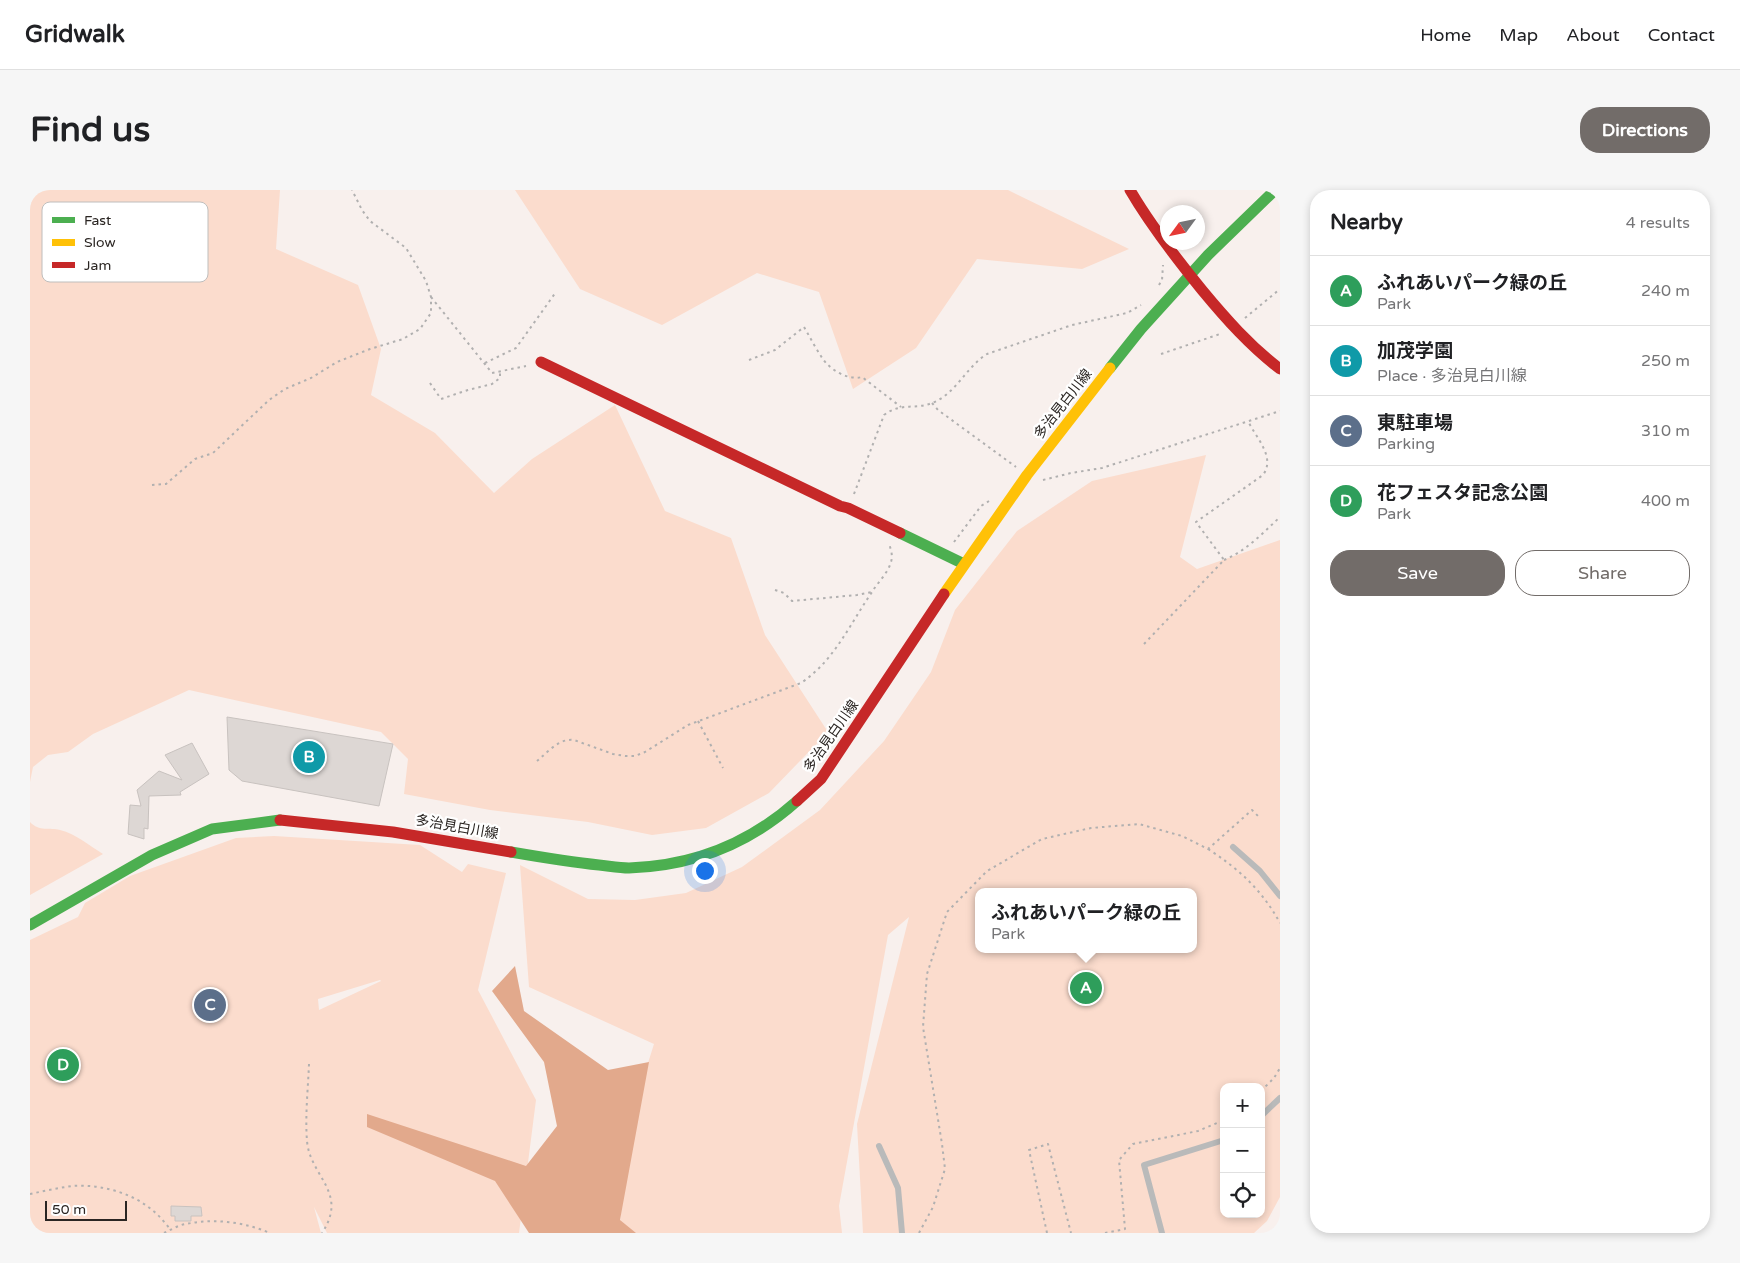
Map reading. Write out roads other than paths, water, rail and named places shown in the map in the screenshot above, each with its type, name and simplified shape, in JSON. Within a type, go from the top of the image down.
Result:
[{"type":"main road","points":[[1130,190],[1170,251],[1234,327],[1267,360],[1280,369]]},
{"type":"main road","name":"多治見白川線","points":[[30,925],[152,854],[212,829],[264,821],[282,820],[393,832],[570,862],[628,868],[680,863],[718,851],[750,836],[787,810],[821,779],[964,564],[1027,475],[1111,366],[1190,274],[1275,190]]},
{"type":"main road","points":[[541,362],[964,564]]},
{"type":"lane","points":[[1233,847],[1260,871],[1280,896]]},
{"type":"lane","points":[[1265,1112],[1280,1098]]},
{"type":"lane","points":[[1162,1233],[1144,1165],[1220,1141]]},
{"type":"lane","points":[[879,1146],[898,1188],[902,1233]]},
{"type":"place","name":"加茂学園","points":[[309,757]]},
{"type":"place","name":"ふれあいパーク緑の丘","points":[[1086,988]]},
{"type":"place","name":"東駐車場","points":[[210,1005]]},
{"type":"place","name":"花フェスタ記念公園","points":[[63,1065]]}]
